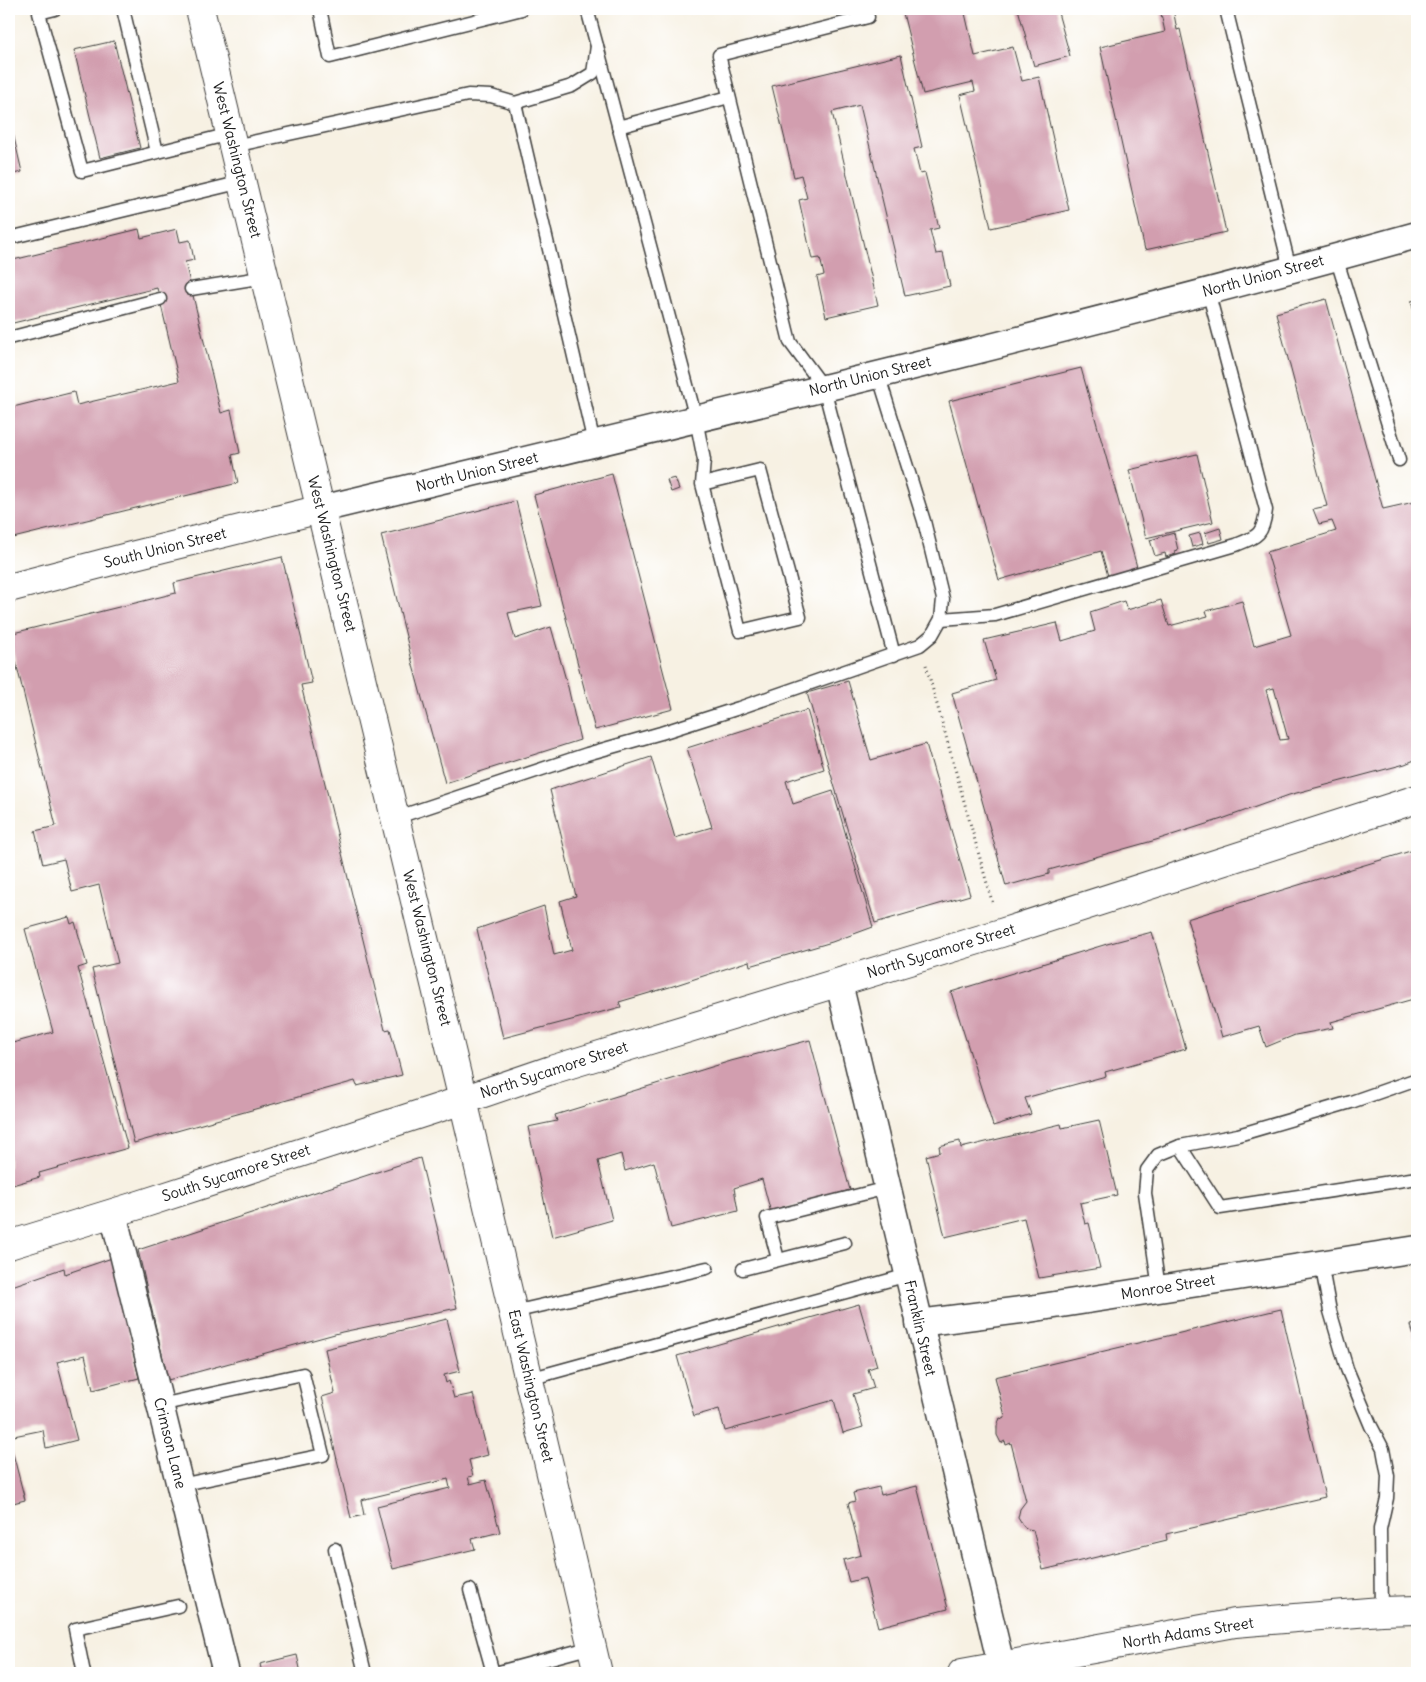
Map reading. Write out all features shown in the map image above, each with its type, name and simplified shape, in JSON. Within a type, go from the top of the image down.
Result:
[{"type":"main road","name":"West Washington Street","points":[[200,9],[463,1100]]},
{"type":"main road","name":"South Union Street","points":[[9,588],[141,553],[321,509]]},
{"type":"main road","name":"North Sycamore Street","points":[[463,1100],[551,1070],[1001,933],[1417,799]]},
{"type":"main road","name":"South Sycamore Street","points":[[9,1244],[113,1213],[463,1100]]},
{"type":"main road","name":"East Washington Street","points":[[463,1100],[598,1673]]},
{"type":"main road","name":"North Adams Street","points":[[962,1673],[1002,1669],[1235,1623],[1381,1611],[1417,1610]]},
{"type":"street","name":"North Union Street","points":[[321,509],[824,388],[1208,291],[1417,234]]},
{"type":"street","name":"Franklin Street","points":[[839,983],[1002,1669]]},
{"type":"street","name":"Crimson Lane","points":[[113,1213],[226,1673]]},
{"type":"street","name":"Monroe Street","points":[[919,1323],[1029,1309],[1417,1249]]},
{"type":"lane","points":[[55,9],[39,13],[82,171],[157,152],[232,140],[468,95],[491,96],[515,103],[572,86],[593,73],[597,46]]},
{"type":"lane","points":[[123,9],[157,152]]},
{"type":"lane","points":[[320,9],[330,57],[522,9]]},
{"type":"lane","points":[[587,9],[696,419],[704,460],[702,484],[740,631],[800,617],[760,470],[702,484]]},
{"type":"lane","points":[[1226,9],[1290,269]]},
{"type":"lane","points":[[868,17],[719,55],[790,342],[824,388],[894,655]]},
{"type":"lane","points":[[618,127],[729,97]]},
{"type":"lane","points":[[515,103],[594,444]]},
{"type":"lane","points":[[9,238],[242,182]]},
{"type":"lane","points":[[1336,257],[1399,460]]},
{"type":"lane","points":[[191,289],[265,277]]},
{"type":"lane","points":[[941,619],[996,615],[1236,545],[1255,537],[1260,531],[1264,526],[1266,510],[1208,291]]},
{"type":"lane","points":[[9,338],[160,300]]},
{"type":"lane","points":[[395,818],[587,754],[662,733],[739,708],[894,655],[920,645],[932,635],[941,619],[944,600],[924,521],[878,374]]},
{"type":"lane","points":[[1159,1288],[1145,1193],[1147,1170],[1158,1155],[1180,1146],[1238,1135],[1266,1127],[1351,1102],[1417,1079]]},
{"type":"lane","points":[[1180,1146],[1220,1208],[1417,1178]]},
{"type":"lane","points":[[778,1259],[767,1218],[887,1188]]},
{"type":"lane","points":[[743,1269],[845,1243]]},
{"type":"lane","points":[[1321,1263],[1330,1311],[1347,1370],[1370,1426],[1383,1450],[1388,1476],[1387,1498],[1380,1529],[1381,1611]]},
{"type":"lane","points":[[513,1312],[707,1268]]},
{"type":"lane","points":[[529,1379],[908,1275]]},
{"type":"lane","points":[[160,1405],[303,1374],[323,1455],[180,1485]]},
{"type":"lane","points":[[335,1549],[365,1673]]},
{"type":"lane","points":[[470,1590],[494,1673],[592,1647]]},
{"type":"lane","points":[[84,1673],[75,1629],[178,1606]]},
{"type":"path","points":[[920,645],[1001,933]]},
{"type":"building","points":[[902,9],[964,9],[975,56],[1013,47],[1022,81],[1039,77],[1069,210],[991,228],[960,95],[975,91],[973,82],[923,94]]},
{"type":"building","points":[[1018,9],[1057,9],[1070,56],[1034,66]]},
{"type":"building","points":[[1160,9],[1173,9],[1177,30],[1180,29],[1226,232],[1145,250],[1100,47],[1165,32]]},
{"type":"building","points":[[114,41],[140,148],[100,158],[74,50]]},
{"type":"building","points":[[901,55],[922,147],[914,149],[920,174],[925,173],[939,228],[930,230],[936,254],[943,253],[950,286],[905,296],[860,105],[832,112],[878,305],[826,317],[817,277],[824,275],[820,258],[812,259],[799,200],[807,198],[801,175],[794,177],[772,86]]},
{"type":"building","points":[[9,116],[22,172],[9,175]]},
{"type":"building","points":[[139,229],[141,238],[177,229],[180,242],[190,240],[194,260],[185,262],[221,413],[231,410],[240,453],[232,455],[238,483],[9,539],[9,408],[74,392],[77,405],[179,381],[157,288],[9,324],[9,261]]},
{"type":"building","points":[[1326,299],[1383,509],[1414,502],[1417,507],[1417,759],[1405,764],[1289,795],[1222,819],[1049,870],[1049,874],[1006,886],[952,693],[996,680],[984,640],[1057,623],[1062,641],[1095,631],[1090,612],[1124,601],[1127,610],[1161,600],[1169,626],[1208,616],[1206,611],[1242,601],[1254,646],[1291,635],[1267,552],[1336,531],[1332,521],[1319,524],[1313,509],[1327,506],[1276,313]],"holes":[[[1274,688],[1288,739],[1280,740],[1266,690]]]},
{"type":"building","points":[[1417,300],[1417,322],[1411,301]]},
{"type":"building","points":[[1081,368],[1137,567],[1108,576],[1101,551],[999,580],[949,401]]},
{"type":"building","points":[[1197,454],[1213,522],[1146,538],[1129,470]]},
{"type":"building","points":[[612,474],[673,709],[595,730],[534,495]]},
{"type":"building","points":[[675,478],[679,489],[671,492],[667,480]]},
{"type":"building","points":[[516,501],[542,606],[508,613],[515,639],[551,627],[568,687],[580,740],[445,783],[414,669],[381,535]]},
{"type":"building","points":[[1220,528],[1223,539],[1209,543],[1205,533]]},
{"type":"building","points":[[1174,533],[1178,550],[1175,551],[1176,554],[1166,557],[1165,553],[1155,556],[1150,540]]},
{"type":"building","points":[[1200,533],[1203,544],[1192,547],[1189,536]]},
{"type":"building","points":[[282,557],[312,683],[301,685],[385,1030],[390,1029],[402,1075],[357,1086],[355,1081],[134,1143],[92,969],[118,963],[99,885],[72,892],[64,859],[43,864],[35,831],[56,826],[9,634],[176,593],[174,583]]},
{"type":"building","points":[[848,681],[871,760],[926,744],[970,895],[875,923],[807,693]]},
{"type":"building","points":[[807,710],[824,769],[786,781],[793,804],[833,791],[873,927],[832,942],[750,966],[749,961],[619,1002],[621,1007],[503,1038],[477,929],[544,906],[554,955],[572,950],[560,901],[576,896],[550,790],[651,757],[675,838],[712,827],[687,748]]},
{"type":"building","points":[[1417,849],[1417,998],[1331,1022],[1333,1028],[1295,1035],[1266,1047],[1259,1026],[1222,1037],[1187,919]]},
{"type":"building","points":[[69,917],[71,924],[75,922],[87,965],[78,968],[128,1148],[39,1173],[40,1177],[9,1186],[9,1044],[53,1032],[25,929]]},
{"type":"building","points":[[1152,932],[1186,1049],[1105,1072],[1106,1076],[1025,1098],[1031,1114],[993,1126],[951,992]]},
{"type":"building","points":[[810,1040],[850,1190],[771,1213],[762,1179],[734,1188],[738,1211],[671,1228],[654,1162],[625,1171],[621,1154],[598,1161],[612,1220],[552,1237],[528,1127],[557,1121],[555,1115],[731,1061]]},
{"type":"building","points":[[1099,1120],[1117,1195],[1080,1203],[1085,1224],[1089,1223],[1100,1268],[1039,1278],[1024,1218],[945,1237],[926,1156],[940,1152],[939,1146],[960,1141],[961,1148],[1061,1124],[1062,1128]]},
{"type":"building","points":[[420,1158],[457,1308],[342,1332],[168,1380],[138,1250]]},
{"type":"building","points":[[112,1258],[139,1378],[93,1390],[85,1355],[57,1362],[77,1440],[46,1448],[43,1430],[9,1437],[9,1287],[64,1268],[65,1274]]},
{"type":"building","points":[[859,1304],[877,1366],[868,1369],[874,1388],[853,1394],[863,1427],[843,1433],[834,1400],[725,1431],[719,1409],[694,1416],[677,1356]]},
{"type":"building","points":[[1281,1309],[1325,1497],[1166,1534],[1167,1540],[1043,1570],[1033,1530],[1023,1526],[1018,1518],[1020,1509],[1026,1501],[1011,1443],[1006,1445],[1005,1441],[1001,1443],[997,1435],[997,1426],[1000,1418],[1003,1419],[1005,1416],[995,1377]]},
{"type":"building","points":[[447,1319],[460,1371],[444,1375],[446,1383],[449,1381],[454,1398],[473,1394],[488,1455],[469,1460],[473,1476],[468,1477],[470,1484],[486,1480],[500,1532],[472,1539],[475,1549],[393,1569],[377,1506],[450,1488],[448,1479],[361,1500],[364,1515],[351,1518],[322,1397],[335,1393],[325,1349]]},
{"type":"building","points":[[1417,1324],[1417,1349],[1411,1325]]},
{"type":"building","points":[[9,1438],[25,1500],[9,1504]]},
{"type":"building","points":[[917,1486],[948,1609],[878,1627],[865,1578],[849,1582],[843,1560],[861,1555],[848,1503],[855,1501],[853,1493],[879,1487],[881,1495]]},
{"type":"building","points":[[297,1655],[301,1673],[262,1673],[260,1664]]}]
